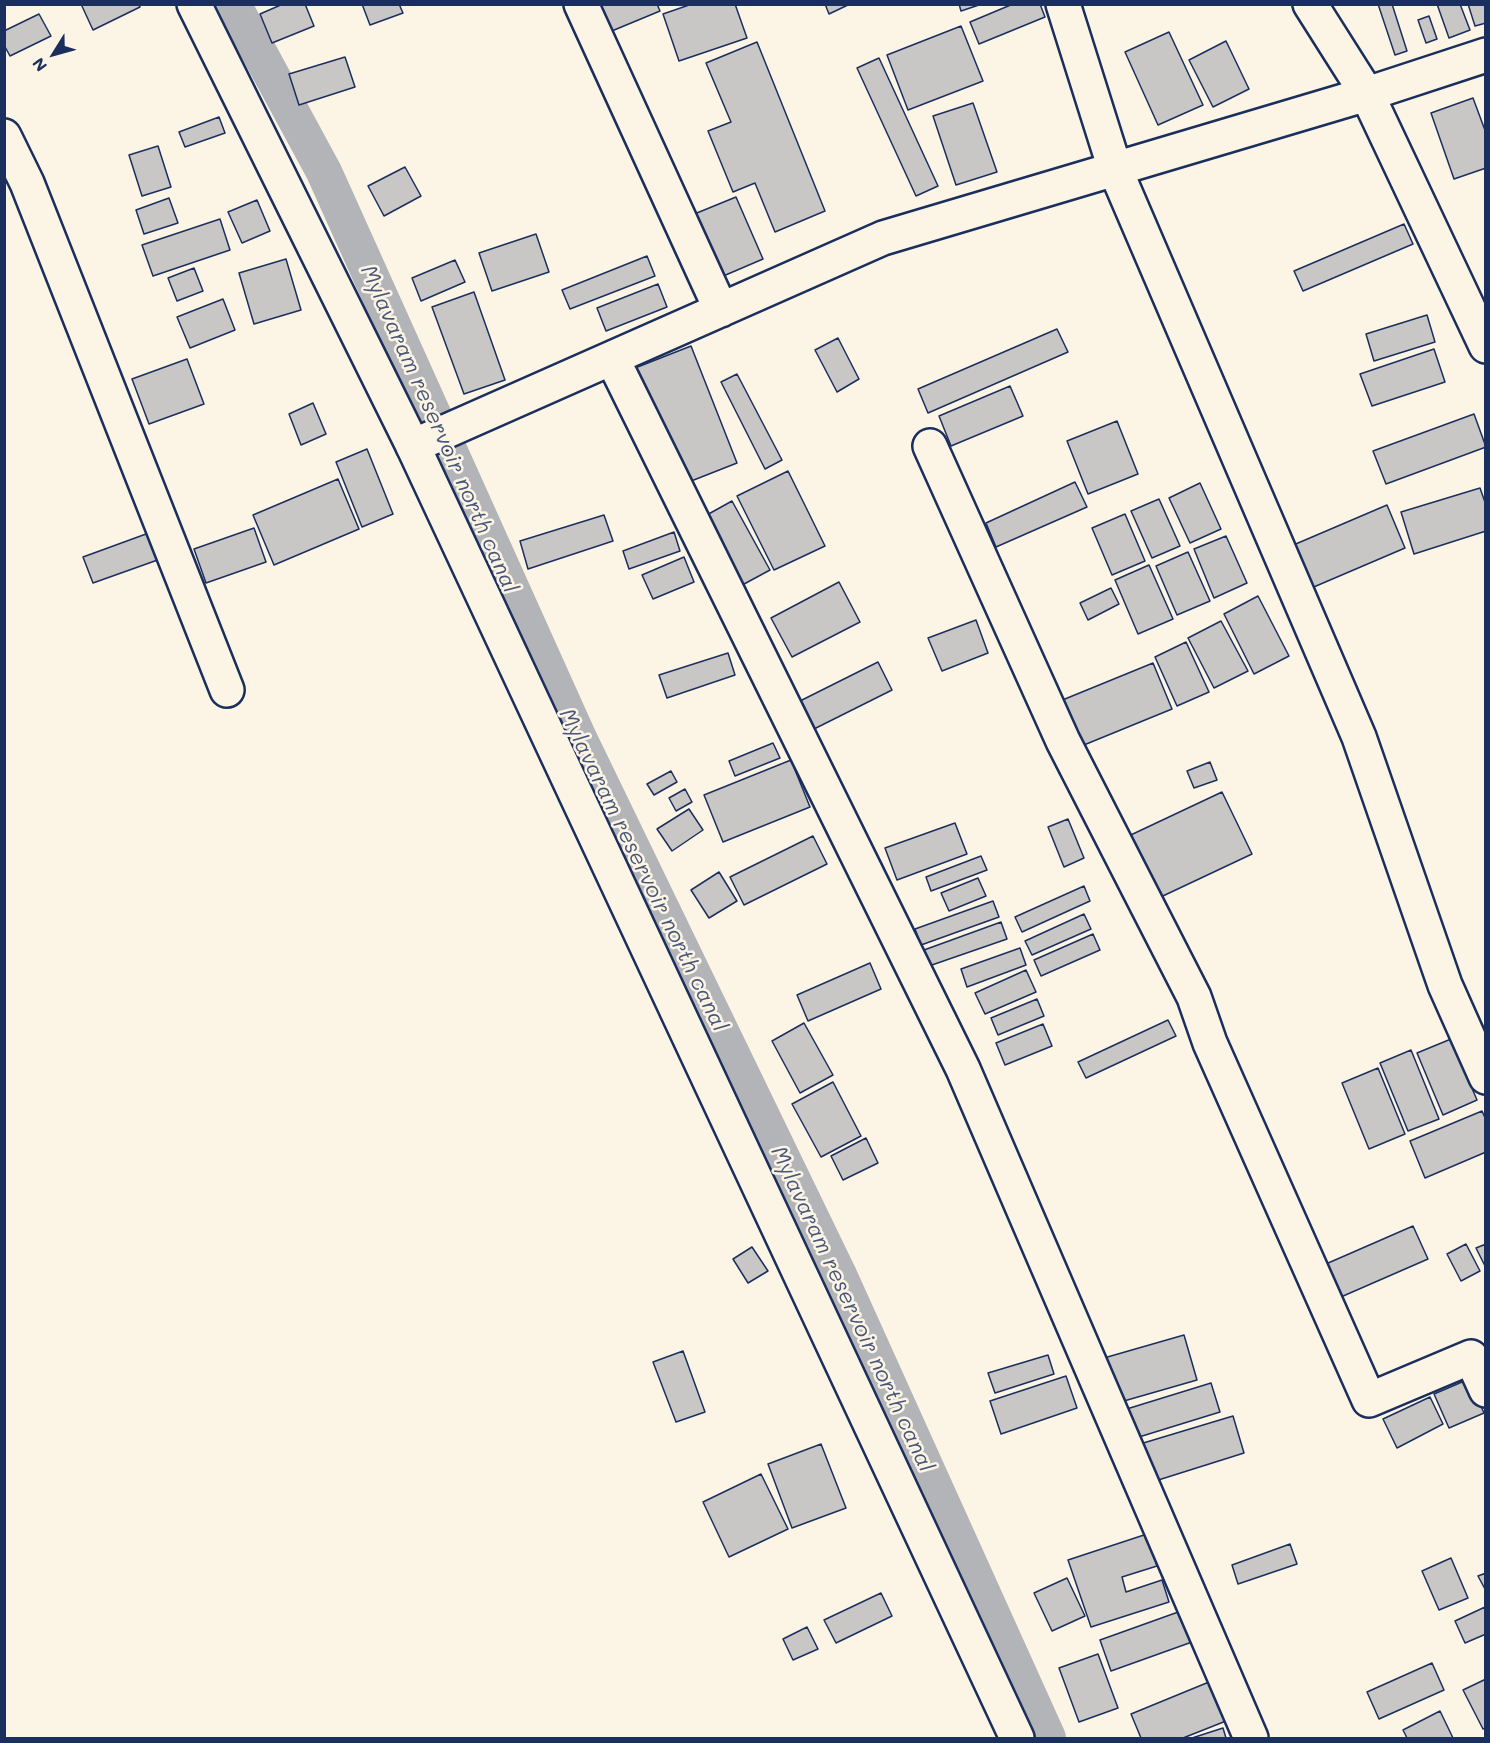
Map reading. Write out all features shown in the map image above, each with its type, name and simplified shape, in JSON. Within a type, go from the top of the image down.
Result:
[{"type":"street","points":[[194,4],[413,446],[1017,1738]]},
{"type":"street","points":[[581,4],[721,310]]},
{"type":"street","points":[[1064,4],[1115,169],[1359,737],[1445,985],[1485,1077]]},
{"type":"street","points":[[1310,4],[1367,94],[1485,346]]},
{"type":"street","points":[[413,446],[883,238],[1367,94],[1485,55]]},
{"type":"street","points":[[4,136],[27,183],[227,690]]},
{"type":"street","points":[[612,358],[963,1069],[1251,1738]]},
{"type":"street","points":[[930,446],[1063,741],[1194,997],[1210,1043],[1369,1400],[1471,1357],[1485,1390]]},
{"type":"building","points":[[81,4],[138,4],[140,7],[93,30]]},
{"type":"building","points":[[283,4],[305,4],[314,26],[272,43],[260,14]]},
{"type":"building","points":[[362,4],[399,4],[403,13],[370,25]]},
{"type":"building","points":[[595,4],[657,4],[660,11],[607,33]]},
{"type":"building","points":[[692,4],[735,4],[747,38],[679,61],[663,14]]},
{"type":"building","points":[[825,4],[850,4],[829,14]]},
{"type":"building","points":[[959,4],[982,4],[961,11]]},
{"type":"building","points":[[1013,4],[1040,4],[1045,17],[979,44],[970,22]]},
{"type":"building","points":[[1378,4],[1392,4],[1407,51],[1395,55]]},
{"type":"building","points":[[1437,4],[1460,4],[1470,30],[1449,38]]},
{"type":"building","points":[[1468,4],[1486,4],[1486,23],[1475,26]]},
{"type":"building","points":[[39,14],[51,36],[10,56],[4,45],[4,31]]},
{"type":"building","points":[[1429,16],[1437,39],[1426,43],[1418,20]]},
{"type":"building","points":[[961,26],[983,81],[908,110],[887,55]]},
{"type":"building","points":[[1169,32],[1203,105],[1158,125],[1125,52]]},
{"type":"building","points":[[1226,41],[1249,89],[1213,107],[1189,60]]},
{"type":"building","points":[[757,42],[825,211],[775,232],[755,183],[733,192],[708,131],[731,122],[706,63]]},
{"type":"building","points":[[345,57],[355,87],[299,105],[289,74]]},
{"type":"building","points":[[879,58],[938,186],[916,196],[857,68]]},
{"type":"building","points":[[1473,98],[1486,133],[1486,168],[1454,179],[1431,113]]},
{"type":"building","points":[[973,103],[997,172],[956,185],[933,116]]},
{"type":"building","points":[[219,117],[225,133],[185,147],[179,132]]},
{"type":"building","points":[[158,146],[171,187],[142,196],[129,155]]},
{"type":"building","points":[[405,167],[421,196],[384,216],[368,186]]},
{"type":"building","points":[[736,197],[763,259],[714,280],[687,217]]},
{"type":"building","points":[[169,198],[178,223],[144,234],[136,210]]},
{"type":"building","points":[[257,200],[270,231],[242,243],[228,212]]},
{"type":"building","points":[[220,219],[230,250],[153,276],[142,245]]},
{"type":"building","points":[[1404,224],[1413,244],[1303,291],[1294,271]]},
{"type":"building","points":[[536,234],[549,272],[492,291],[479,253]]},
{"type":"building","points":[[647,256],[655,276],[570,309],[562,290]]},
{"type":"building","points":[[286,259],[301,310],[254,324],[239,273]]},
{"type":"building","points":[[455,260],[465,282],[421,301],[412,278]]},
{"type":"building","points":[[194,268],[203,291],[177,301],[168,278]]},
{"type":"building","points":[[658,284],[667,307],[606,331],[597,308]]},
{"type":"building","points":[[474,292],[505,380],[464,394],[432,307]]},
{"type":"building","points":[[223,299],[235,330],[190,348],[177,317]]},
{"type":"building","points":[[1427,315],[1435,342],[1374,361],[1366,334]]},
{"type":"building","points":[[1057,329],[1068,352],[928,413],[918,389]]},
{"type":"building","points":[[838,338],[859,379],[837,392],[815,350]]},
{"type":"building","points":[[691,346],[737,463],[676,487],[630,370]]},
{"type":"building","points":[[1434,349],[1445,382],[1372,406],[1360,374]]},
{"type":"building","points":[[187,359],[204,404],[149,424],[132,379]]},
{"type":"building","points":[[737,374],[782,460],[765,469],[721,382]]},
{"type":"building","points":[[1010,386],[1023,416],[951,446],[939,416]]},
{"type":"building","points":[[313,403],[326,434],[301,445],[289,414]]},
{"type":"building","points":[[1474,414],[1486,447],[1386,484],[1373,451]]},
{"type":"building","points":[[1117,421],[1138,474],[1088,494],[1067,441]]},
{"type":"building","points":[[367,449],[393,514],[362,527],[336,462]]},
{"type":"building","points":[[788,471],[825,546],[774,570],[737,496]]},
{"type":"building","points":[[338,479],[359,529],[274,565],[253,515]]},
{"type":"building","points":[[1075,482],[1087,507],[996,547],[986,523]]},
{"type":"building","points":[[1200,483],[1221,529],[1190,543],[1169,498]]},
{"type":"building","points":[[1480,488],[1486,505],[1486,531],[1414,554],[1401,512]]},
{"type":"building","points":[[1159,499],[1180,546],[1152,558],[1131,511]]},
{"type":"building","points":[[732,501],[770,570],[733,590],[696,521]]},
{"type":"building","points":[[1387,505],[1405,548],[1295,595],[1277,552]]},
{"type":"building","points":[[1125,514],[1145,561],[1112,575],[1092,528]]},
{"type":"building","points":[[604,515],[613,541],[528,569],[520,541]]},
{"type":"building","points":[[254,528],[266,562],[206,583],[194,549]]},
{"type":"building","points":[[157,530],[166,557],[93,583],[83,557]]},
{"type":"building","points":[[674,532],[680,551],[629,569],[623,551]]},
{"type":"building","points":[[1226,536],[1247,583],[1214,598],[1194,549]]},
{"type":"building","points":[[1188,552],[1210,601],[1177,615],[1156,566]]},
{"type":"building","points":[[684,557],[694,582],[653,599],[642,575]]},
{"type":"building","points":[[1149,565],[1173,619],[1138,634],[1115,580]]},
{"type":"building","points":[[839,582],[860,622],[792,657],[771,618]]},
{"type":"building","points":[[1111,588],[1119,604],[1088,620],[1080,603]]},
{"type":"building","points":[[1258,596],[1289,656],[1254,674],[1224,614]]},
{"type":"building","points":[[976,620],[988,653],[942,671],[928,638]]},
{"type":"building","points":[[1221,621],[1248,671],[1214,688],[1188,638]]},
{"type":"building","points":[[1186,642],[1209,692],[1177,706],[1155,657]]},
{"type":"building","points":[[728,653],[735,675],[667,698],[659,675]]},
{"type":"building","points":[[878,662],[892,690],[806,733],[792,705]]},
{"type":"building","points":[[1153,663],[1172,709],[1079,747],[1060,701]]},
{"type":"building","points":[[773,743],[780,758],[735,776],[729,761]]},
{"type":"building","points":[[791,760],[810,807],[723,842],[704,795]]},
{"type":"building","points":[[1210,762],[1217,780],[1194,788],[1187,771]]},
{"type":"building","points":[[671,771],[677,782],[654,795],[647,784]]},
{"type":"building","points":[[685,789],[692,802],[676,811],[669,798]]},
{"type":"building","points":[[1222,792],[1252,854],[1148,903],[1118,841]]},
{"type":"building","points":[[689,809],[703,830],[672,851],[657,829]]},
{"type":"building","points":[[1068,819],[1084,858],[1064,867],[1048,827]]},
{"type":"building","points":[[955,823],[967,854],[897,880],[885,848]]},
{"type":"building","points":[[813,836],[827,864],[744,905],[730,877]]},
{"type":"building","points":[[981,856],[987,870],[931,891],[926,877]]},
{"type":"building","points":[[719,872],[737,901],[709,918],[691,890]]},
{"type":"building","points":[[978,878],[986,896],[949,911],[941,893]]},
{"type":"building","points":[[1084,886],[1090,901],[1022,932],[1015,917]]},
{"type":"building","points":[[993,901],[999,917],[921,945],[915,929]]},
{"type":"building","points":[[1084,914],[1091,929],[1032,955],[1025,941]]},
{"type":"building","points":[[1001,922],[1007,939],[929,966],[924,950]]},
{"type":"building","points":[[1093,934],[1100,950],[1041,976],[1034,960]]},
{"type":"building","points":[[1020,948],[1026,965],[967,987],[961,969]]},
{"type":"building","points":[[870,963],[881,989],[808,1021],[797,995]]},
{"type":"building","points":[[1026,970],[1036,992],[985,1014],[975,993]]},
{"type":"building","points":[[1037,999],[1044,1016],[998,1035],[991,1018]]},
{"type":"building","points":[[1168,1020],[1176,1036],[1086,1078],[1078,1062]]},
{"type":"building","points":[[804,1023],[833,1075],[800,1093],[772,1041]]},
{"type":"building","points":[[1043,1024],[1052,1046],[1005,1065],[996,1043]]},
{"type":"building","points":[[1451,1039],[1477,1100],[1443,1115],[1417,1053]]},
{"type":"building","points":[[1411,1050],[1439,1119],[1408,1131],[1380,1063]]},
{"type":"building","points":[[1378,1068],[1405,1134],[1369,1149],[1342,1083]]},
{"type":"building","points":[[833,1082],[861,1136],[821,1157],[792,1104]]},
{"type":"building","points":[[1482,1111],[1486,1120],[1486,1152],[1425,1178],[1410,1141]]},
{"type":"building","points":[[866,1138],[878,1163],[843,1180],[831,1156]]},
{"type":"building","points":[[1413,1226],[1428,1259],[1334,1300],[1319,1267]]},
{"type":"building","points":[[1466,1244],[1480,1271],[1461,1281],[1447,1254]]},
{"type":"building","points":[[1486,1244],[1486,1268],[1476,1248]]},
{"type":"building","points":[[752,1247],[768,1271],[748,1283],[733,1259]]},
{"type":"building","points":[[1184,1335],[1197,1380],[1110,1405],[1097,1360]]},
{"type":"building","points":[[683,1351],[705,1412],[676,1422],[653,1362]]},
{"type":"building","points":[[1048,1355],[1054,1374],[995,1393],[988,1373]]},
{"type":"building","points":[[1066,1376],[1077,1408],[1001,1434],[990,1401]]},
{"type":"building","points":[[1469,1379],[1484,1413],[1449,1428],[1434,1394]]},
{"type":"building","points":[[1211,1383],[1220,1412],[1126,1441],[1117,1412]]},
{"type":"building","points":[[1430,1397],[1443,1424],[1397,1448],[1383,1419]]},
{"type":"building","points":[[1233,1416],[1244,1453],[1152,1482],[1140,1444]]},
{"type":"building","points":[[821,1444],[846,1508],[792,1528],[768,1464]]},
{"type":"building","points":[[761,1474],[788,1529],[729,1557],[703,1502]]},
{"type":"building","points":[[1147,1534],[1157,1566],[1122,1577],[1126,1592],[1162,1580],[1169,1602],[1091,1627],[1068,1560]]},
{"type":"building","points":[[1290,1544],[1297,1564],[1238,1584],[1232,1565]]},
{"type":"building","points":[[1451,1558],[1468,1598],[1439,1610],[1422,1571]]},
{"type":"building","points":[[1486,1573],[1486,1591],[1478,1576]]},
{"type":"building","points":[[1067,1578],[1085,1616],[1052,1631],[1034,1593]]},
{"type":"building","points":[[881,1593],[892,1616],[836,1643],[824,1620]]},
{"type":"building","points":[[1485,1607],[1486,1634],[1465,1643],[1455,1621]]},
{"type":"building","points":[[1181,1611],[1192,1642],[1111,1671],[1100,1640]]},
{"type":"building","points":[[807,1627],[818,1649],[793,1660],[783,1639]]},
{"type":"building","points":[[1098,1654],[1118,1708],[1079,1722],[1059,1668]]},
{"type":"building","points":[[1432,1663],[1444,1690],[1379,1719],[1367,1692]]},
{"type":"building","points":[[1486,1679],[1486,1728],[1483,1729],[1463,1690]]},
{"type":"building","points":[[1209,1682],[1226,1721],[1183,1738],[1141,1738],[1131,1714]]},
{"type":"building","points":[[1440,1711],[1453,1738],[1407,1738],[1403,1730]]},
{"type":"building","points":[[1223,1728],[1226,1738],[1192,1738]]},
{"type":"waterway","name":"Mylavaram reservoir north canal","points":[[233,4],[324,172],[577,734],[838,1273],[1048,1738]]}]
